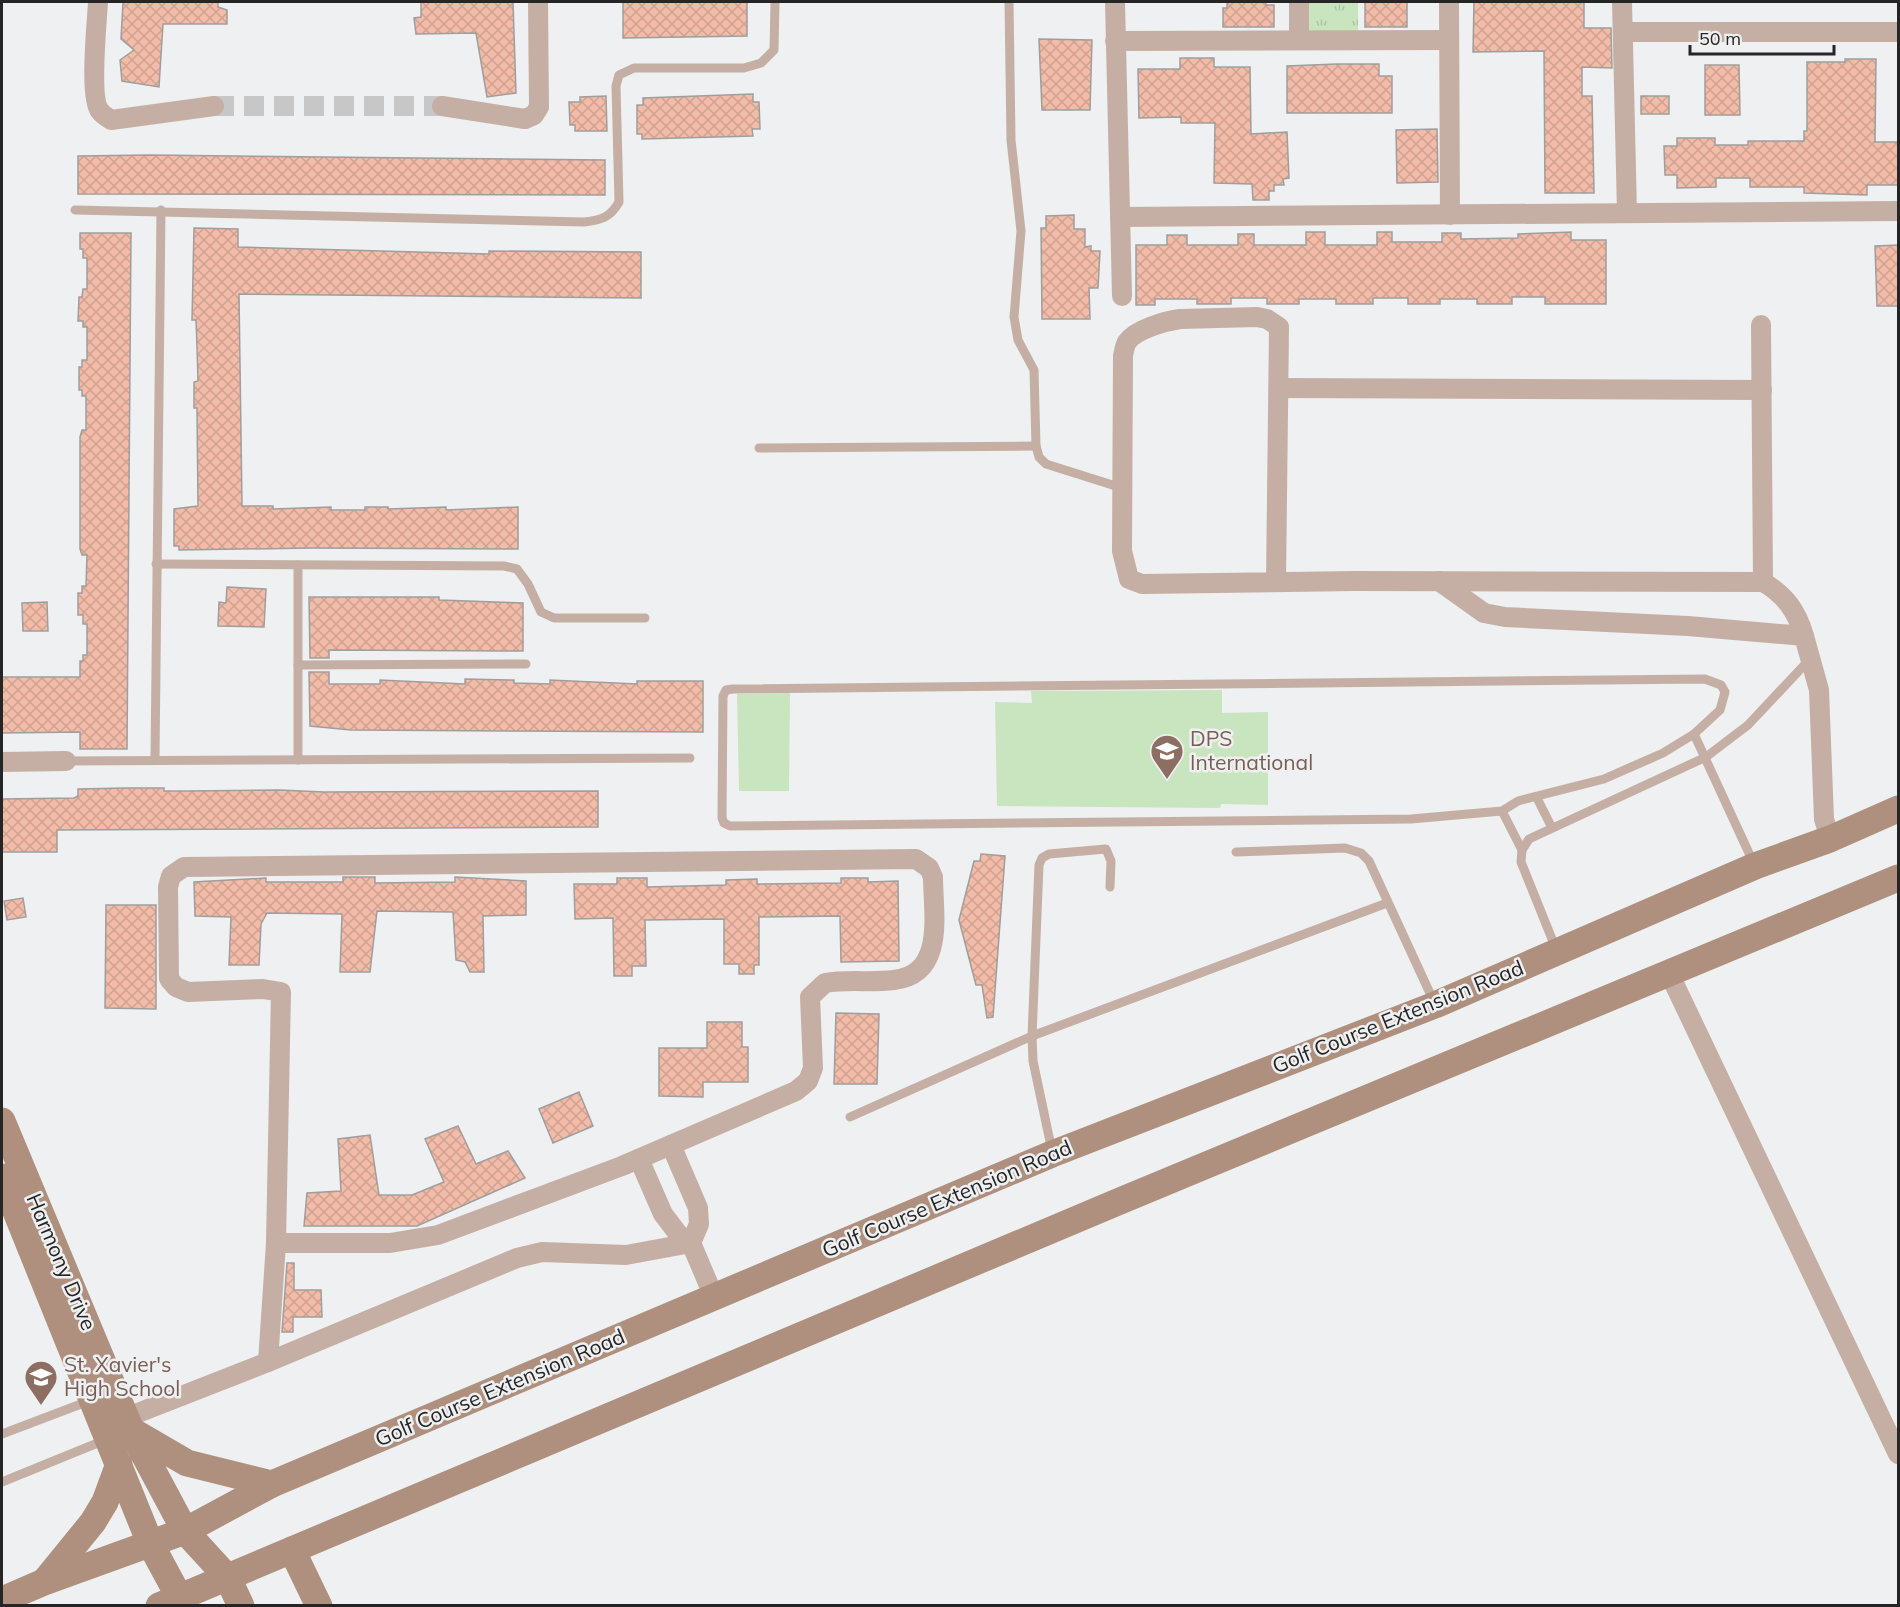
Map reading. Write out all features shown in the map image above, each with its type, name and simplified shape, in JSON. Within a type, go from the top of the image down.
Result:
[{"type":"main road","name":"Golf Course Extension Road","points":[[2,1600],[44,1582],[185,1531],[272,1484],[1052,1154],[1435,1005],[1755,866],[1830,839],[1899,809]]},
{"type":"main road","points":[[174,1603],[292,1550],[1899,878]]},
{"type":"main road","name":"Harmony Drive","points":[[2,1121],[122,1429],[185,1531],[228,1578],[241,1605]]},
{"type":"main road","name":"Harmony Drive","points":[[2,1177],[94,1399],[122,1429],[119,1464],[174,1603]]},
{"type":"main road","points":[[122,1429],[188,1463],[272,1484]]},
{"type":"main road","points":[[44,1582],[93,1522],[105,1502],[119,1464]]},
{"type":"main road","points":[[292,1550],[319,1605]]},
{"type":"street","points":[[98,2],[95,70],[99,111],[111,120],[214,106]]},
{"type":"street","points":[[442,106],[525,119],[534,115],[539,107],[538,2]]},
{"type":"street","points":[[1115,2],[1122,296]]},
{"type":"street","points":[[1299,2],[1299,40]]},
{"type":"street","points":[[1449,2],[1450,215]]},
{"type":"street","points":[[1622,2],[1627,213]]},
{"type":"street","points":[[1623,32],[1899,32]]},
{"type":"street","points":[[1115,41],[1449,40]]},
{"type":"street","points":[[1120,217],[1899,211]]},
{"type":"street","points":[[1276,582],[1279,327],[1257,317],[1180,319],[1170,320],[1133,336],[1126,343],[1123,356],[1122,551],[1129,579],[1142,584],[1439,581],[1763,582],[1782,593],[1799,618],[1812,657],[1819,690],[1824,819],[1830,839]]},
{"type":"street","points":[[1761,325],[1763,582]]},
{"type":"street","points":[[1279,388],[1762,390]]},
{"type":"street","points":[[1439,581],[1484,613],[1504,617],[1688,626],[1804,636]]},
{"type":"street","points":[[2,762],[66,761]]},
{"type":"street","points":[[268,1362],[276,1244],[281,992],[263,989],[188,992],[176,987],[169,979],[168,887],[171,876],[184,867],[916,859],[930,868],[933,876],[934,949],[923,968],[897,980],[825,983],[810,997],[813,1068],[808,1081],[796,1090],[631,1163],[416,1241],[276,1244]]},
{"type":"street","points":[[1669,973],[1899,1454]]},
{"type":"street","points":[[671,1145],[698,1208],[699,1224],[691,1243]]},
{"type":"street","points":[[631,1163],[663,1214],[679,1234],[691,1243],[714,1297]]},
{"type":"street","points":[[122,1429],[268,1362],[517,1258],[542,1252],[626,1255],[691,1243]]},
{"type":"lane","points":[[75,210],[161,210],[584,222],[601,220],[613,213],[619,202],[616,86],[620,75],[634,68],[744,68],[761,63],[774,50],[775,2]]},
{"type":"lane","points":[[1009,2],[1011,140],[1021,231],[1014,317],[1018,340],[1034,370],[1036,381],[1036,446],[1039,457],[1046,464],[1122,488]]},
{"type":"lane","points":[[155,759],[161,210]]},
{"type":"lane","points":[[759,448],[1036,446]]},
{"type":"lane","points":[[156,564],[504,566],[517,568],[542,612],[554,618],[645,618]]},
{"type":"lane","points":[[298,565],[298,760]]},
{"type":"lane","points":[[1558,953],[1521,862],[1522,850],[1529,839],[1706,757],[1748,725],[1812,657]]},
{"type":"lane","points":[[298,665],[526,664]]},
{"type":"lane","points":[[1704,679],[1721,685],[1725,692],[1720,710],[1694,734],[1663,753],[1604,779],[1537,798],[1518,801],[1502,811],[1411,819],[730,826],[724,823],[722,818],[723,696],[726,690],[733,689],[1704,679]]},
{"type":"lane","points":[[1694,734],[1755,866]]},
{"type":"lane","points":[[66,761],[690,758]]},
{"type":"lane","points":[[1537,798],[1552,828]]},
{"type":"lane","points":[[1502,811],[1522,850]]},
{"type":"lane","points":[[1052,1154],[1038,1090],[1032,1036],[1039,865],[1042,858],[1049,854],[1106,849],[1111,861],[1110,887]]},
{"type":"lane","points":[[1236,852],[1345,849],[1361,853],[1369,861],[1435,1005]]},
{"type":"lane","points":[[850,1117],[1032,1036],[1387,903]]},
{"type":"lane","points":[[2,1434],[94,1399]]},
{"type":"lane","points":[[2,1482],[122,1429]]},
{"type":"green space","points":[[1307,2],[1358,2],[1358,32],[1307,32]]},
{"type":"green space","points":[[1222,690],[1222,713],[1268,712],[1268,805],[1221,804],[1220,808],[997,806],[995,702],[1032,703],[1031,691]]},
{"type":"green space","points":[[790,693],[789,791],[739,791],[737,694]]},
{"type":"building","points":[[123,2],[218,2],[218,7],[227,10],[227,24],[163,24],[159,87],[122,81],[120,60],[134,50],[121,39]]},
{"type":"building","points":[[421,2],[513,2],[516,93],[487,97],[476,33],[416,34],[414,18],[421,17]]},
{"type":"building","points":[[623,2],[747,2],[747,36],[623,38]]},
{"type":"building","points":[[1227,2],[1266,2],[1266,5],[1274,5],[1274,27],[1223,27],[1223,8],[1227,8]]},
{"type":"building","points":[[1365,2],[1407,2],[1407,27],[1365,27]]},
{"type":"building","points":[[1474,2],[1584,2],[1584,28],[1611,28],[1612,68],[1582,67],[1582,96],[1592,96],[1594,193],[1545,193],[1544,51],[1473,52]]},
{"type":"building","points":[[1039,39],[1092,40],[1090,110],[1042,110]]},
{"type":"building","points":[[1180,58],[1214,58],[1214,67],[1250,67],[1251,134],[1287,132],[1289,178],[1283,179],[1284,185],[1274,185],[1274,191],[1269,191],[1269,200],[1253,200],[1252,184],[1214,183],[1215,123],[1181,123],[1181,117],[1139,118],[1138,69],[1180,69]]},
{"type":"building","points":[[1845,59],[1876,59],[1875,142],[1899,142],[1899,185],[1867,185],[1867,195],[1804,193],[1804,187],[1750,187],[1750,178],[1716,178],[1716,187],[1677,188],[1677,175],[1665,175],[1664,146],[1677,146],[1677,138],[1715,138],[1715,145],[1748,145],[1748,141],[1804,141],[1804,131],[1807,131],[1807,62],[1845,62]]},
{"type":"building","points":[[1379,64],[1379,76],[1392,76],[1392,113],[1287,113],[1287,66]]},
{"type":"building","points":[[1705,65],[1739,65],[1740,115],[1705,115]]},
{"type":"building","points":[[753,94],[753,102],[759,102],[760,129],[752,129],[753,136],[642,139],[642,134],[637,134],[637,105],[643,105],[643,98]]},
{"type":"building","points":[[606,96],[607,131],[575,131],[575,125],[570,125],[569,102],[580,102],[580,97]]},
{"type":"building","points":[[1641,96],[1669,96],[1669,114],[1641,114]]},
{"type":"building","points":[[1437,129],[1438,182],[1397,183],[1396,130]]},
{"type":"building","points":[[78,156],[605,160],[605,195],[78,194]]},
{"type":"building","points":[[1074,215],[1074,229],[1085,229],[1085,247],[1091,246],[1091,251],[1100,251],[1098,288],[1089,288],[1090,319],[1042,319],[1041,228],[1046,228],[1046,216]]},
{"type":"building","points":[[194,228],[238,229],[238,247],[489,254],[489,251],[641,252],[641,298],[239,294],[242,506],[273,506],[273,509],[331,507],[331,510],[365,510],[365,507],[388,507],[388,509],[446,507],[446,510],[518,507],[518,549],[179,550],[179,546],[174,546],[174,509],[198,506],[197,408],[194,408],[194,382],[198,381],[197,346],[196,320],[192,320]]},
{"type":"building","points":[[1306,232],[1325,232],[1325,245],[1377,245],[1377,232],[1392,232],[1392,242],[1442,242],[1442,233],[1461,233],[1461,239],[1518,238],[1518,234],[1571,232],[1571,240],[1606,240],[1606,304],[1545,304],[1545,297],[1512,297],[1512,304],[1477,304],[1477,299],[1440,299],[1440,304],[1408,304],[1408,298],[1373,298],[1373,304],[1336,304],[1336,299],[1299,299],[1299,304],[1267,304],[1267,298],[1231,298],[1231,304],[1197,304],[1197,299],[1155,299],[1155,305],[1136,305],[1136,245],[1167,245],[1167,235],[1187,235],[1187,245],[1238,245],[1238,234],[1254,234],[1254,245],[1306,245]]},
{"type":"building","points":[[80,233],[131,233],[127,749],[80,749],[80,732],[2,733],[2,677],[80,677],[80,661],[83,661],[83,655],[87,655],[87,624],[83,624],[83,615],[78,615],[78,593],[82,593],[82,586],[86,586],[87,555],[82,555],[80,549],[80,437],[82,430],[86,430],[86,396],[82,396],[82,390],[79,390],[79,367],[82,367],[82,360],[87,360],[87,327],[83,327],[83,321],[78,321],[79,297],[82,297],[83,289],[87,289],[87,258],[83,258],[83,249],[80,249]]},
{"type":"building","points":[[1899,245],[1899,306],[1877,306],[1875,246]]},
{"type":"building","points":[[227,587],[266,589],[264,627],[218,626],[219,602],[226,603]]},
{"type":"building","points":[[309,597],[439,597],[439,600],[523,603],[523,651],[329,650],[329,658],[310,658]]},
{"type":"building","points":[[47,602],[48,631],[23,631],[22,603]]},
{"type":"building","points":[[309,672],[329,672],[329,684],[380,684],[380,680],[465,684],[465,679],[514,680],[514,683],[550,684],[550,680],[637,684],[637,681],[703,681],[703,732],[351,730],[310,726]]},
{"type":"building","points":[[164,788],[164,791],[598,791],[598,827],[57,830],[57,852],[2,852],[2,799],[74,798],[78,796],[78,789]]},
{"type":"building","points":[[981,854],[1005,856],[993,1017],[987,1018],[982,985],[976,985],[959,920],[974,861],[980,861]]},
{"type":"building","points":[[343,877],[375,877],[375,883],[455,882],[455,877],[526,881],[526,915],[483,916],[484,972],[470,972],[465,962],[456,960],[453,912],[377,911],[370,972],[340,972],[342,914],[267,913],[261,924],[259,965],[229,965],[231,917],[195,916],[194,882],[266,878],[266,882],[343,882]]},
{"type":"building","points":[[617,878],[647,878],[647,887],[726,885],[726,880],[757,879],[757,884],[841,883],[841,878],[868,878],[868,882],[898,881],[899,961],[841,962],[840,916],[759,917],[759,965],[754,965],[754,974],[739,974],[739,964],[724,964],[724,919],[645,920],[646,966],[632,966],[632,976],[614,976],[613,918],[575,919],[574,884],[617,884]]},
{"type":"building","points":[[23,898],[26,917],[7,920],[4,901]]},
{"type":"building","points":[[106,905],[156,905],[156,1009],[105,1008]]},
{"type":"building","points":[[836,1013],[879,1014],[877,1084],[834,1084]]},
{"type":"building","points":[[707,1022],[742,1022],[742,1047],[748,1047],[748,1082],[703,1082],[703,1097],[659,1096],[659,1048],[707,1048]]},
{"type":"building","points":[[579,1092],[593,1126],[553,1143],[539,1109]]},
{"type":"building","points":[[458,1126],[476,1164],[508,1151],[525,1178],[417,1226],[304,1226],[307,1193],[341,1191],[338,1139],[370,1135],[379,1195],[412,1195],[444,1182],[425,1139]]},
{"type":"building","points":[[287,1263],[294,1263],[294,1290],[321,1290],[322,1317],[293,1317],[293,1332],[282,1332]]},
{"type":"tunnel","points":[[214,106],[442,106]]},
{"type":"place","name":"DPS International","points":[[1167,780]]},
{"type":"place","name":"St. Xavier's High School","points":[[41,1406]]}]
